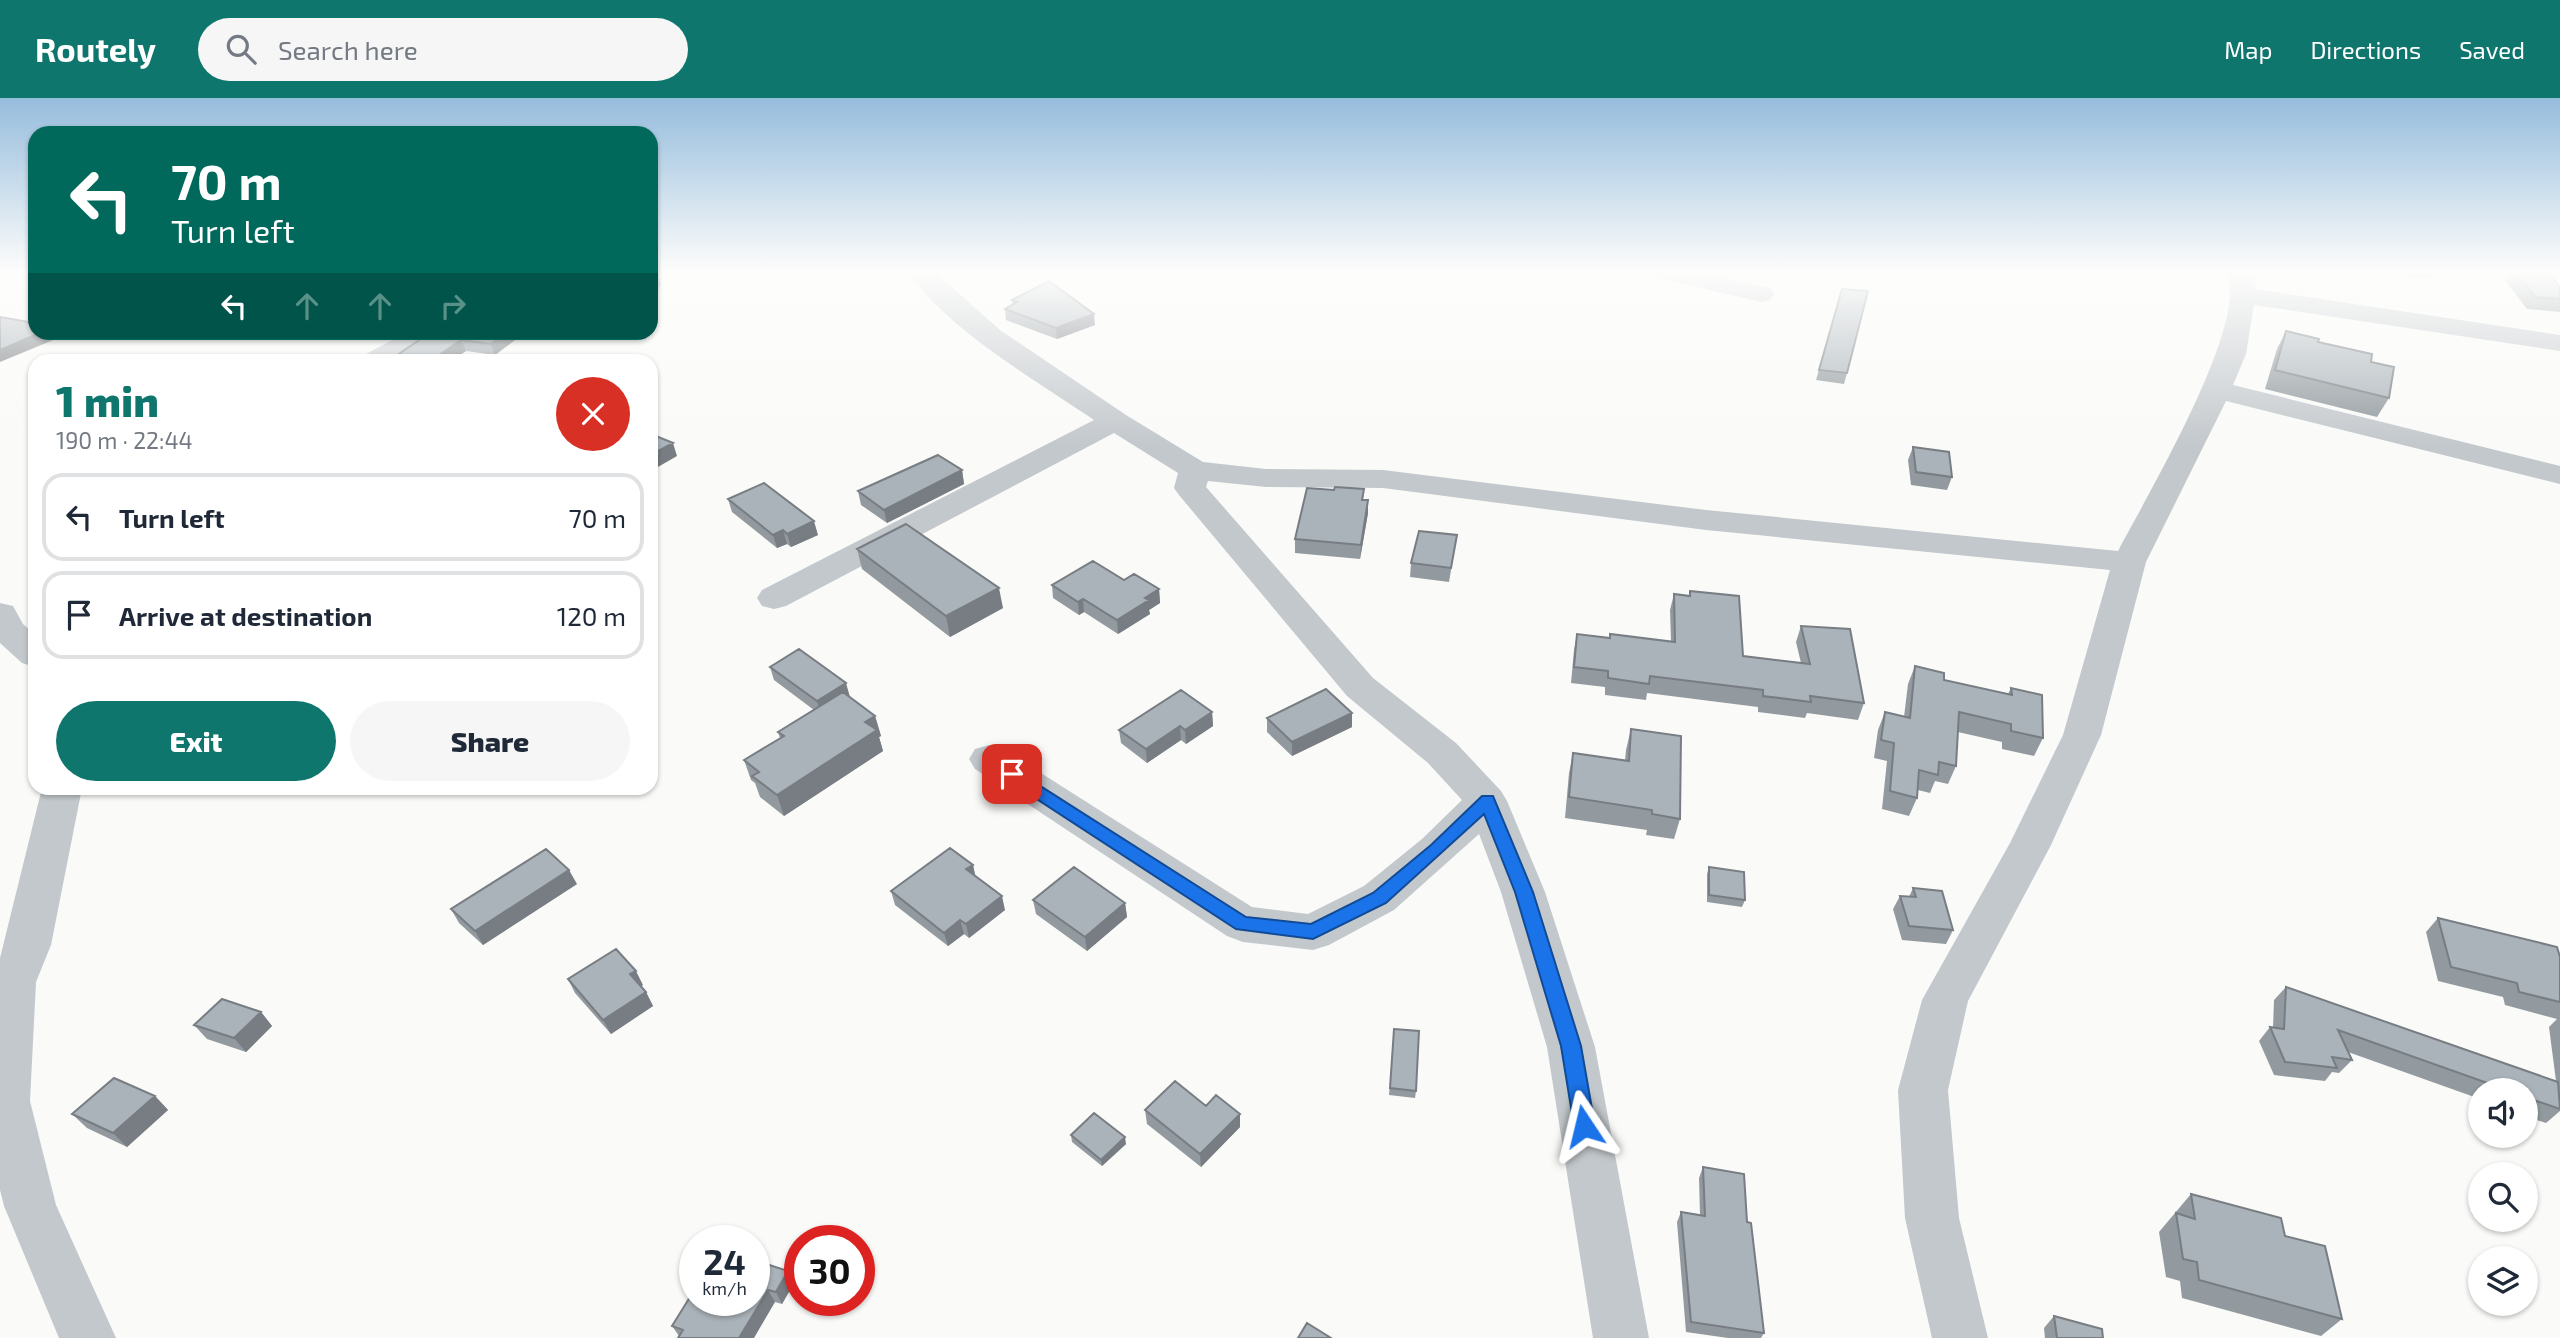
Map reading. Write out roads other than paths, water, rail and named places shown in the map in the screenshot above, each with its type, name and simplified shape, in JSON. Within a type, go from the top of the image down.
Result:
[{"type":"street","points":[[984,331],[1115,421],[1195,470],[1266,478],[1383,479],[1706,520],[2129,562]]},
{"type":"street","points":[[1960,1338],[1932,1218],[1923,1090],[1945,1000],[2030,845],[2082,735],[2129,562],[2217,390],[2232,354],[2235,331]]},
{"type":"street","points":[[2494,331],[2560,343]]},
{"type":"street","points":[[387,354],[414,340]]},
{"type":"street","points":[[2217,390],[2560,475]]},
{"type":"street","points":[[774,598],[1115,421]]},
{"type":"street","points":[[1195,470],[1190,488],[1334,660],[1360,687],[1442,753],[1488,801],[1524,892],[1571,1046],[1621,1338]]},
{"type":"street","points":[[0,614],[8,630],[28,649]]},
{"type":"street","points":[[989,759],[1242,923],[1313,932],[1379,898],[1488,801]]},
{"type":"street","points":[[60,795],[28,945],[7,984],[5,1101],[30,1206],[88,1338]]}]
